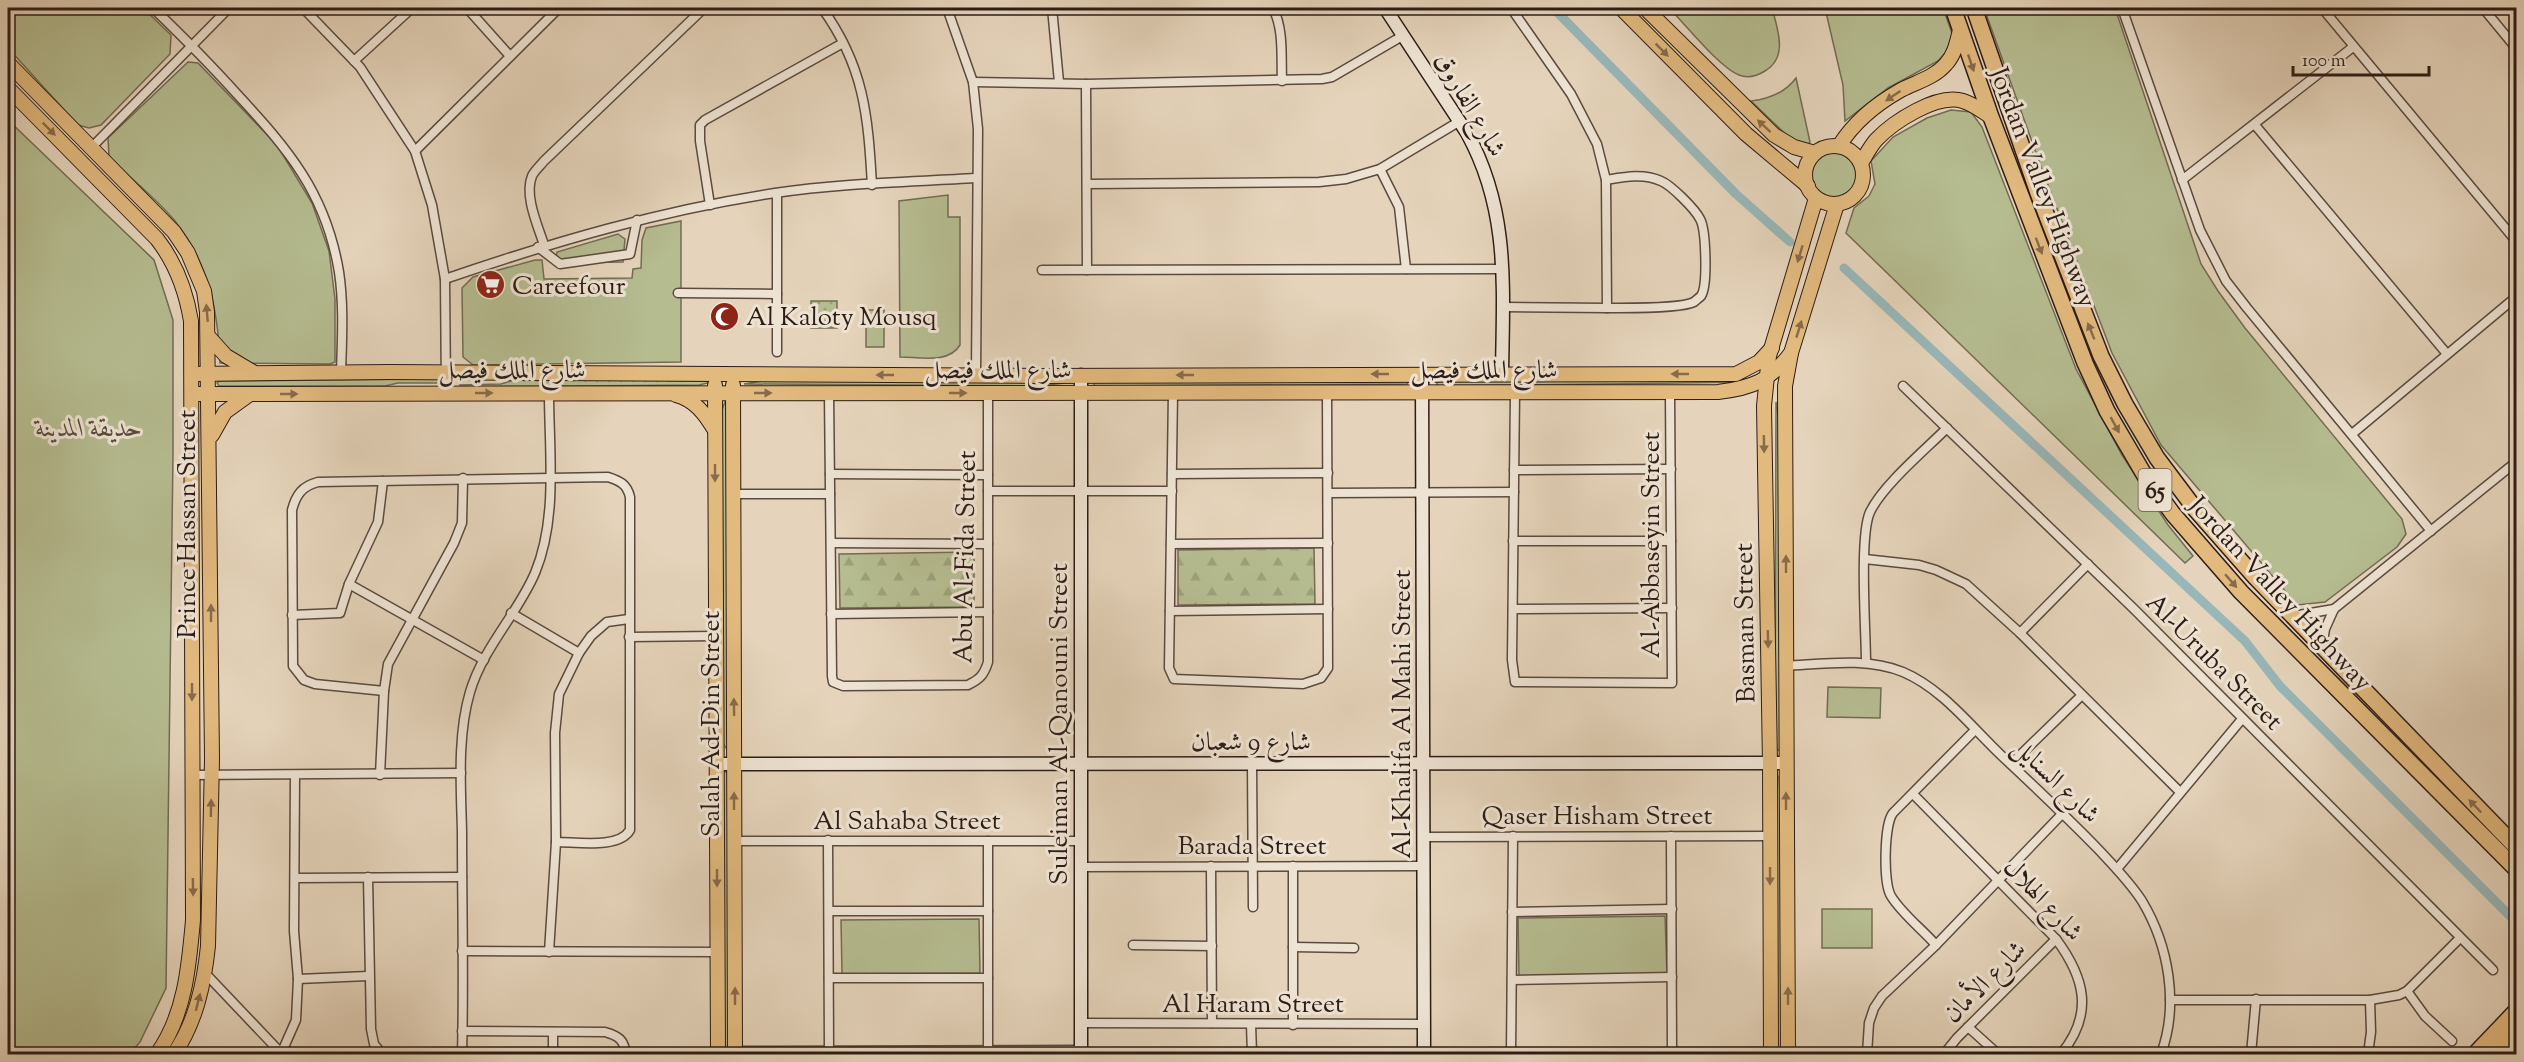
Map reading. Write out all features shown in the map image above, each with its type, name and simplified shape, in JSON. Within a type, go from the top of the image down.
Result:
[{"type":"highway","name":"Jordan Valley Highway","points":[[1953,8],[1991,117],[2085,363],[2130,454],[2173,514],[2241,592],[2517,869]]},
{"type":"highway","name":"Jordan Valley Highway","points":[[1974,8],[2038,193],[2101,356],[2125,404],[2157,458],[2202,517],[2292,616],[2517,847]]},
{"type":"highway","points":[[2085,363],[2101,356]]},
{"type":"highway","points":[[2475,1054],[2517,1011]]},
{"type":"highway","points":[[2494,1054],[2517,1032]]},
{"type":"main road","points":[[1621,8],[1746,134],[1808,186],[1816,198],[1837,204],[1854,196],[1861,187],[1863,175],[1861,163],[1850,150],[1839,146],[1822,149],[1815,153],[1806,169],[1808,186]]},
{"type":"main road","points":[[1645,8],[1774,135],[1794,147],[1815,153]]},
{"type":"main road","points":[[1839,146],[1852,127],[1868,113],[1945,65],[1952,57],[1960,30]]},
{"type":"main road","name":"Prince Hassan Street","points":[[8,63],[174,232],[188,253],[204,291],[210,394],[211,775],[208,946],[205,973],[195,1015],[174,1054]]},
{"type":"main road","name":"Prince Hassan Street","points":[[8,88],[165,250],[187,297],[191,321],[194,920],[190,959],[176,1017],[157,1054]]},
{"type":"main road","points":[[1861,163],[1869,149],[1883,133],[1906,116],[1929,105],[1948,100],[1963,101],[1991,117]]},
{"type":"main road","name":"Basman Street","points":[[1771,1053],[1770,764],[1764,406],[1772,348],[1816,198]]},
{"type":"main road","name":"Basman Street","points":[[1788,1054],[1785,386],[1791,353],[1837,204]]},
{"type":"main road","points":[[208,336],[226,356],[255,374]]},
{"type":"main road","name":"شارع الملك فيصل","points":[[192,374],[1736,374],[1759,362],[1772,348]]},
{"type":"main road","name":"شارع الملك فيصل","points":[[192,394],[1718,392],[1742,389],[1766,379],[1780,368],[1791,353]]},
{"type":"main road","points":[[1718,374],[1718,392]]},
{"type":"main road","name":"Salah Ad-Din Street","points":[[715,375],[718,1054]]},
{"type":"main road","name":"Salah Ad-Din Street","points":[[732,375],[735,1053]]},
{"type":"main road","points":[[669,393],[686,398],[702,410],[715,431]]},
{"type":"main road","points":[[209,440],[225,411],[250,394]]},
{"type":"street","points":[[153,8],[192,45],[280,140],[322,209],[339,272],[342,304],[341,373]]},
{"type":"street","points":[[91,148],[229,8]]},
{"type":"street","points":[[303,8],[354,61],[415,151],[432,205],[445,279],[446,393]]},
{"type":"street","points":[[354,61],[412,8]]},
{"type":"street","points":[[467,8],[510,56]]},
{"type":"street","points":[[415,151],[559,8]]},
{"type":"street","points":[[637,220],[630,254],[560,264],[541,246],[533,210],[532,175],[704,8]]},
{"type":"street","points":[[822,8],[855,67],[864,94],[872,185]]},
{"type":"street","points":[[947,8],[973,82],[978,129],[976,375]]},
{"type":"street","points":[[1052,8],[1059,82]]},
{"type":"street","points":[[1273,8],[1281,33],[1282,81]]},
{"type":"street","name":"شارع الفاروق","points":[[1385,8],[1460,121],[1476,150],[1492,191],[1501,230],[1502,374]]},
{"type":"street","points":[[1511,8],[1571,94],[1597,144],[1606,180],[1607,308]]},
{"type":"street","points":[[2122,8],[2200,230],[2226,280],[2431,531]]},
{"type":"street","points":[[2322,8],[2517,241]]},
{"type":"street","points":[[2483,8],[2517,48]]},
{"type":"street","points":[[973,82],[1086,84],[1322,80],[1332,77],[1404,35]]},
{"type":"street","points":[[710,205],[700,141],[700,125],[705,120],[843,43]]},
{"type":"street","points":[[2182,180],[2353,47]]},
{"type":"street","points":[[1086,84],[1087,270]]},
{"type":"street","points":[[1087,184],[1319,182],[1346,179],[1380,169],[1460,121]]},
{"type":"street","points":[[2255,125],[2447,354]]},
{"type":"street","points":[[1380,169],[1399,207],[1406,269]]},
{"type":"street","points":[[1503,307],[1607,308],[1679,305],[1695,301],[1701,296],[1704,287],[1704,266],[1703,233],[1700,219],[1667,184],[1650,177],[1606,180]]},
{"type":"street","points":[[445,279],[541,246],[637,220],[710,205],[777,193],[976,178]]},
{"type":"street","points":[[777,193],[777,352]]},
{"type":"street","points":[[1042,270],[1503,269]]},
{"type":"street","points":[[678,293],[777,294]]},
{"type":"street","points":[[2352,434],[2517,297]]},
{"type":"street","name":"Al-Khalifa Al Mahi Street","points":[[1422,374],[1424,1054]]},
{"type":"street","name":"Suleiman Al-Qanouni Street","points":[[1081,375],[1081,1052]]},
{"type":"street","name":"Al-Uruba Street","points":[[1903,386],[2088,564],[2493,970]]},
{"type":"street","points":[[1173,392],[1169,668],[1174,679],[1303,684],[1321,678],[1328,668],[1328,393]]},
{"type":"street","points":[[462,1054],[461,773],[464,725],[470,692],[484,660],[535,574],[544,545],[549,516],[549,393]]},
{"type":"street","name":"Abu Al-Fida Street","points":[[829,393],[832,676],[837,684],[843,686],[968,685],[980,678],[988,662],[988,393]]},
{"type":"street","name":"Al-Abbaseyin Street","points":[[1515,393],[1512,660],[1515,682],[1672,683],[1670,393]]},
{"type":"street","points":[[1866,663],[1865,559],[1868,518],[1876,502],[1947,428]]},
{"type":"street","points":[[2322,647],[2325,629],[2334,609],[2517,462]]},
{"type":"street","points":[[1514,470],[1671,469]]},
{"type":"street","points":[[1172,474],[1328,473]]},
{"type":"street","points":[[830,474],[988,475]]},
{"type":"street","points":[[384,691],[315,684],[304,680],[293,666],[292,510],[295,499],[308,484],[463,478],[608,477],[623,483],[628,488],[630,497],[630,830],[626,836],[612,842],[556,842]]},
{"type":"street","points":[[380,775],[384,691],[388,664],[414,620],[462,523],[463,478]]},
{"type":"street","points":[[292,615],[340,613],[349,584],[378,522],[383,481]]},
{"type":"street","points":[[988,491],[1172,490]]},
{"type":"street","points":[[1328,493],[1514,492]]},
{"type":"street","points":[[732,494],[830,494]]},
{"type":"street","points":[[1513,540],[1671,541]]},
{"type":"street","points":[[831,543],[988,544]]},
{"type":"street","points":[[1171,544],[1328,543]]},
{"type":"street","points":[[1865,559],[1919,565],[1951,576],[1974,590],[2180,792]]},
{"type":"street","points":[[2020,633],[2088,564]]},
{"type":"street","points":[[349,584],[484,660]]},
{"type":"street","points":[[1513,609],[1672,608]]},
{"type":"street","points":[[1170,611],[1328,609]]},
{"type":"street","points":[[2292,616],[2334,609]]},
{"type":"street","points":[[831,614],[988,612]]},
{"type":"street","points":[[511,613],[579,653]]},
{"type":"street","points":[[549,952],[556,842],[557,704],[564,682],[579,653],[602,625],[607,622],[629,619]]},
{"type":"street","points":[[629,637],[716,636]]},
{"type":"street","name":"شارع السنايل","points":[[1786,666],[1866,663],[1902,672],[1925,684],[2011,764],[2117,870],[2142,900],[2164,957],[2170,1000],[2167,1037],[2161,1054]]},
{"type":"street","points":[[2011,764],[2082,695]]},
{"type":"street","points":[[2117,870],[2242,719]]},
{"type":"street","points":[[1936,945],[1897,903],[1889,891],[1887,823],[1893,813],[1975,730]]},
{"type":"street","points":[[1252,763],[1253,907]]},
{"type":"street","name":"شارع 9 شعبان","points":[[716,764],[1786,763]]},
{"type":"street","points":[[192,775],[461,773]]},
{"type":"street","points":[[205,973],[281,1054],[296,1020],[298,979],[294,931],[295,775]]},
{"type":"street","name":"شارع الهلال","points":[[1913,794],[2056,939],[2072,960],[2078,974],[2081,993],[2080,1021],[2076,1033],[2061,1054]]},
{"type":"street","points":[[1867,1054],[1869,1023],[1874,1008],[1882,996],[1936,945],[2062,814]]},
{"type":"street","points":[[1671,836],[1672,1053]]},
{"type":"street","name":"Qaser Hisham Street","points":[[1424,837],[1770,836]]},
{"type":"street","points":[[1511,1053],[1513,837]]},
{"type":"street","points":[[828,840],[829,1051]]},
{"type":"street","name":"Al Sahaba Street","points":[[734,841],[1081,841]]},
{"type":"street","points":[[988,841],[988,1050]]},
{"type":"street","points":[[1211,866],[1212,1023]]},
{"type":"street","points":[[1293,866],[1293,1025]]},
{"type":"street","name":"Barada Street","points":[[1081,867],[1424,866]]},
{"type":"street","points":[[368,877],[368,976],[371,1029],[374,1044],[382,1054]]},
{"type":"street","points":[[296,878],[462,877]]},
{"type":"street","points":[[1512,912],[1672,909]]},
{"type":"street","points":[[829,911],[988,910]]},
{"type":"street","points":[[2170,1000],[2370,1000],[2392,997],[2407,991],[2460,938]]},
{"type":"street","name":"شارع الأمان","points":[[1944,1054],[2056,939]]},
{"type":"street","points":[[1133,945],[1212,945]]},
{"type":"street","points":[[1293,947],[1354,948]]},
{"type":"street","points":[[462,951],[717,952]]},
{"type":"street","points":[[298,979],[368,976]]},
{"type":"street","points":[[1512,980],[1672,977]]},
{"type":"street","points":[[829,978],[988,978]]},
{"type":"street","points":[[2407,991],[2425,1016],[2452,1041]]},
{"type":"street","points":[[2251,1054],[2256,999]]},
{"type":"street","points":[[2368,1054],[2371,1032],[2370,1000]]},
{"type":"street","name":"Al Haram Street","points":[[1081,1023],[1425,1024]]},
{"type":"street","points":[[1251,1024],[1252,1054]]},
{"type":"street","points":[[1968,1027],[1998,1054]]},
{"type":"street","points":[[462,1032],[605,1032],[616,1035],[622,1040],[626,1054]]},
{"type":"street","points":[[553,1032],[553,1054]]},
{"type":"street","points":[[735,1053],[988,1050],[1081,1052]]},
{"type":"street","points":[[1424,1054],[1771,1053]]},
{"type":"green space","points":[[8,8],[143,8],[171,35],[170,54],[101,125],[89,128],[78,125],[8,48]]},
{"type":"green space","points":[[1669,8],[1772,8],[1779,42],[1777,58],[1772,65],[1759,74],[1750,77],[1739,75],[1722,64]]},
{"type":"green space","points":[[1825,8],[1943,8],[1953,36],[1945,53],[1938,61],[1888,88],[1845,121],[1843,85]]},
{"type":"green space","points":[[1984,8],[2115,8],[2201,264],[2245,328],[2402,519],[2406,534],[2397,547],[2325,602],[2297,605],[2161,445],[2112,353]]},
{"type":"green space","points":[[188,62],[198,63],[277,145],[312,203],[329,251],[335,299],[335,362],[330,364],[220,363],[217,324],[210,288],[187,237],[168,213],[109,157],[108,138]]},
{"type":"green space","points":[[1796,78],[1810,142],[1807,145],[1797,145],[1751,101],[1776,94],[1787,88]]},
{"type":"green space","points":[[1951,110],[1971,112],[1982,127],[2076,369],[2122,455],[2168,525],[2193,556],[2185,563],[1846,233],[1854,208],[1869,196],[1875,184],[1871,161],[1893,137],[1927,118]]},
{"type":"green space","name":"حديقة المدينة","points":[[8,120],[154,260],[173,320],[166,988],[140,1042],[129,1054],[8,1054]]},
{"type":"green space","points":[[1834,150],[1852,157],[1859,175],[1852,193],[1834,200],[1816,193],[1809,175],[1816,157]]},
{"type":"green space","points":[[948,195],[948,217],[960,217],[960,345],[949,355],[941,357],[900,357],[899,201]]},
{"type":"green space","points":[[681,221],[681,362],[473,365],[463,357],[462,288],[473,277],[542,260],[544,279],[632,278],[633,269],[641,268],[642,240],[646,228]]},
{"type":"green space","points":[[618,234],[625,239],[623,262],[559,263],[556,258],[557,252]]},
{"type":"green space","points":[[811,301],[837,301],[837,328],[811,328]]},
{"type":"green space","points":[[866,310],[884,310],[884,347],[866,347]]},
{"type":"green space","points":[[521,378],[708,381],[708,383],[699,385],[461,387],[460,385],[501,384]]},
{"type":"green space","points":[[439,379],[439,383],[398,383],[385,386],[219,386],[217,383],[220,381]]},
{"type":"green space","points":[[1751,379],[1758,382],[1438,386],[1437,384],[1437,381]]},
{"type":"green space","points":[[1065,380],[1065,383],[1038,386],[744,384],[763,381]]},
{"type":"green space","points":[[1409,381],[1407,384],[1094,386],[1094,382]]},
{"type":"green space","points":[[725,402],[728,402],[730,744],[727,749],[723,744],[722,410]]},
{"type":"green space","points":[[1776,402],[1779,419],[1780,751],[1777,749],[1775,740]]},
{"type":"green space","points":[[1314,548],[1315,604],[1178,605],[1178,550]]},
{"type":"green space","points":[[974,552],[974,607],[840,608],[839,554]]},
{"type":"green space","points":[[1828,687],[1881,688],[1880,718],[1827,717]]},
{"type":"green space","points":[[720,772],[730,772],[731,1054],[724,1054]]},
{"type":"green space","points":[[1777,775],[1779,777],[1782,838],[1782,1054],[1776,1054]]},
{"type":"green space","points":[[1822,909],[1872,909],[1872,948],[1822,948]]},
{"type":"green space","points":[[1665,916],[1667,974],[1519,977],[1518,918]]},
{"type":"green space","points":[[979,919],[980,973],[842,974],[841,920]]},
{"type":"waterway","points":[[1553,8],[1736,194],[1790,242]]},
{"type":"waterway","points":[[1844,268],[2245,641],[2280,686],[2516,922]]},
{"type":"place","name":"Careefour","points":[[491,285]]},
{"type":"place","name":"Al Kaloty Mousq","points":[[725,316]]}]
